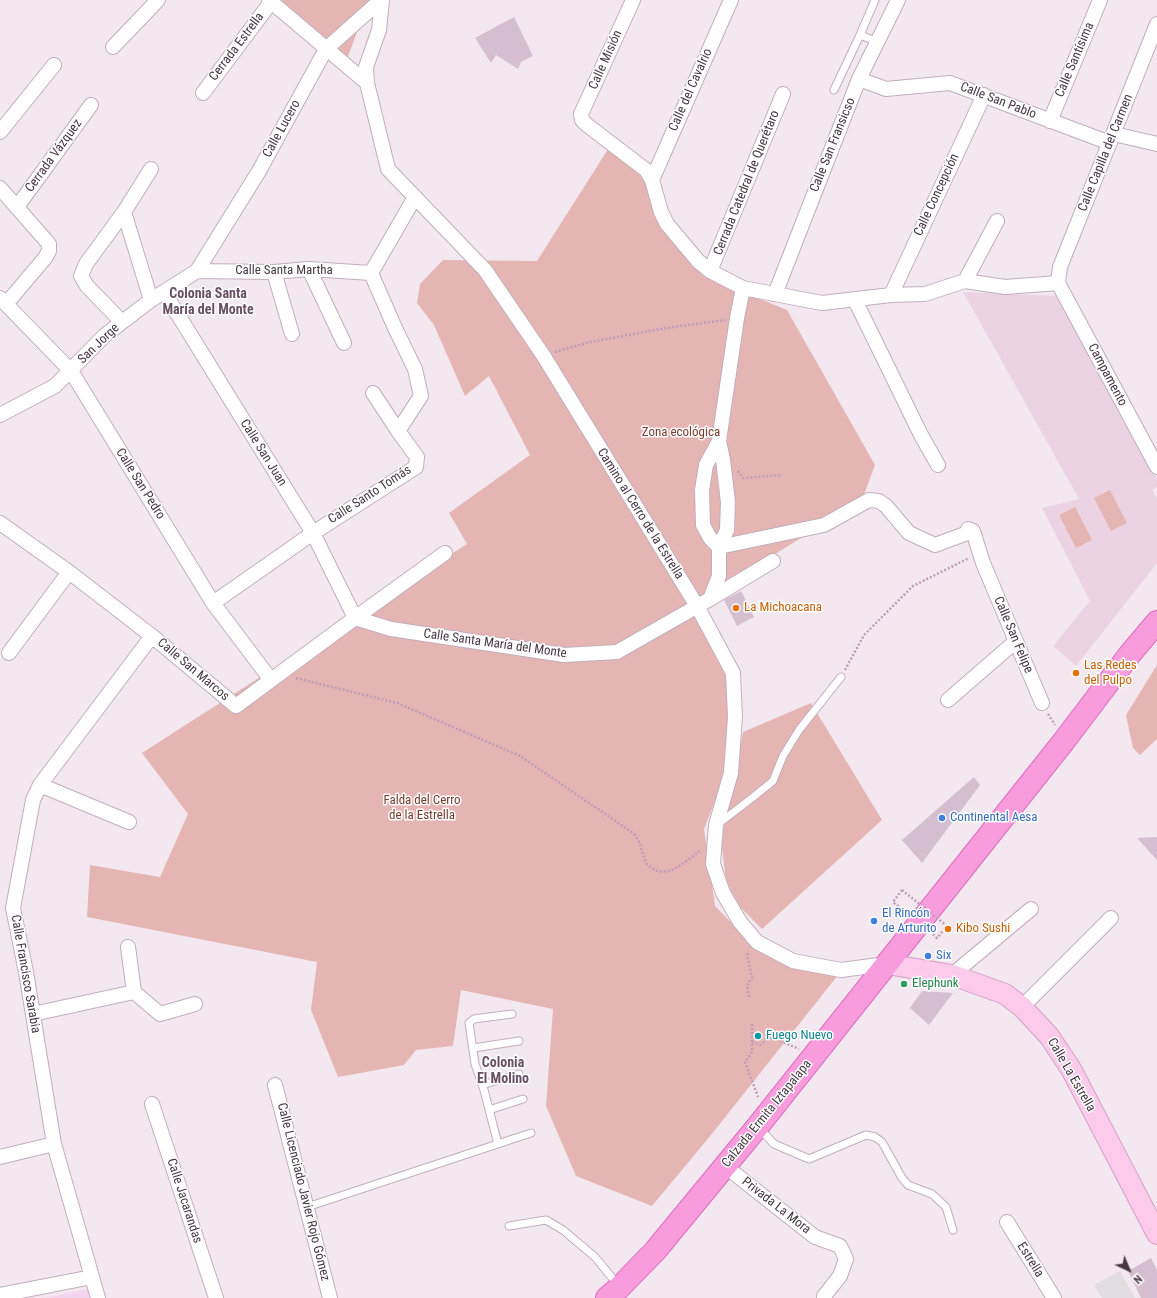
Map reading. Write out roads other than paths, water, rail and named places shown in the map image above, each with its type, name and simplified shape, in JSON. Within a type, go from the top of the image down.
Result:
[{"type":"main road","name":"Calzada Ermita Iztapalapa","points":[[613,1292],[655,1250],[762,1121],[1064,741],[1130,654],[1157,622]]},
{"type":"street","points":[[113,47],[158,0]]},
{"type":"street","name":"Calle Lucero","points":[[197,271],[259,171],[326,49],[382,0]]},
{"type":"street","name":"Camino al Cerro de la Estrella","points":[[382,0],[379,30],[366,66],[367,83],[388,169],[485,270],[543,356],[697,606],[733,673],[735,717],[731,773],[716,825],[715,841],[714,864],[723,892],[740,922],[757,942],[793,961],[841,970],[887,964]]},
{"type":"street","name":"Calle Misión","points":[[633,0],[581,114],[582,120],[587,125],[646,170],[652,180]]},
{"type":"street","name":"Calle del Cavalrio","points":[[652,180],[731,0]]},
{"type":"street","name":"Calle San Fransicso","points":[[775,294],[859,79],[898,0]]},
{"type":"street","name":"Calle Santísima","points":[[1050,121],[1100,0]]},
{"type":"street","points":[[270,1],[367,83]]},
{"type":"street","name":"Cerrada Estrella","points":[[203,93],[270,1]]},
{"type":"street","name":"Calle Capilla del Carmen","points":[[1058,283],[1060,267],[1157,24]]},
{"type":"street","points":[[0,132],[54,65]]},
{"type":"street","name":"Calle San Pablo","points":[[859,79],[886,90],[950,83],[1050,121],[1112,138],[1157,144]]},
{"type":"street","name":"Cerrada Catedral de Querétaro","points":[[710,272],[783,94]]},
{"type":"street","name":"Calle Concepción","points":[[891,295],[984,95]]},
{"type":"street","name":"Cerrada Vázquez","points":[[17,207],[91,104]]},
{"type":"street","points":[[122,322],[87,286],[81,276],[86,264],[124,212],[150,169]]},
{"type":"street","points":[[652,180],[661,212],[667,224],[698,261],[710,272],[743,288],[822,303],[891,295],[925,294],[965,281],[1005,287],[1058,283]]},
{"type":"street","points":[[0,188],[49,244],[49,251],[46,258],[3,301]]},
{"type":"street","points":[[373,393],[398,431],[421,396],[414,369],[371,273],[415,197]]},
{"type":"street","points":[[124,212],[151,300]]},
{"type":"street","points":[[965,281],[997,220]]},
{"type":"street","points":[[309,269],[344,343]]},
{"type":"street","name":"Calle Santa Martha","points":[[197,271],[274,272],[309,269],[371,273]]},
{"type":"street","name":"San Jorge","points":[[1,412],[55,386],[104,336],[151,300],[197,271]]},
{"type":"street","points":[[274,272],[292,334]]},
{"type":"street","name":"Campamento","points":[[1058,283],[1157,467]]},
{"type":"street","points":[[719,547],[710,538],[703,525],[702,490],[706,465],[719,441],[737,318],[743,288]]},
{"type":"street","name":"Calle San Juan","points":[[164,292],[313,533],[355,618]]},
{"type":"street","points":[[855,300],[920,435],[938,465]]},
{"type":"street","name":"Calle San Pedro","points":[[3,301],[71,371],[213,603],[274,677]]},
{"type":"street","name":"Calle Santo Tomás","points":[[213,603],[313,533],[416,466],[417,457],[398,431]]},
{"type":"street","points":[[710,599],[719,576],[719,547],[727,530],[728,502],[719,441]]},
{"type":"street","name":"Calle San Felipe","points":[[719,547],[824,525],[869,500],[879,501],[886,506],[909,533],[935,545],[970,530],[1042,703]]},
{"type":"street","name":"Calle San Marcos","points":[[0,523],[69,572],[152,636],[236,706],[445,553]]},
{"type":"street","name":"Calle Santa María del Monte","points":[[355,618],[391,629],[564,655],[617,652],[710,599],[772,561]]},
{"type":"street","points":[[9,653],[69,572]]},
{"type":"street","name":"Calle Francisco Sarabia","points":[[98,1298],[54,1144],[33,1014],[7,906],[33,800],[40,785],[152,636]]},
{"type":"street","points":[[948,700],[1016,641]]},
{"type":"street","points":[[40,785],[129,822]]},
{"type":"street","points":[[952,975],[1031,908]]},
{"type":"street","points":[[1022,1007],[1111,918]]},
{"type":"street","points":[[128,946],[134,992],[160,1014],[195,1004]]},
{"type":"street","name":"Calle La Estrella","points":[[887,964],[952,975],[1005,994],[1022,1007],[1049,1036],[1071,1069],[1157,1234]]},
{"type":"street","points":[[33,1014],[134,992]]},
{"type":"street","name":"Calle Licenciado Javier Rojo Gómez","points":[[275,1085],[330,1298]]},
{"type":"street","name":"Calle Jacarandas","points":[[152,1104],[216,1298]]},
{"type":"street","points":[[0,1156],[54,1144]]},
{"type":"street","name":"Privada La Mora","points":[[725,1166],[815,1237],[840,1246],[846,1259],[840,1276],[824,1296],[825,1298]]},
{"type":"street","name":"Estrella","points":[[1007,1222],[1054,1298]]},
{"type":"street","points":[[0,1295],[92,1277]]},
{"type":"lane","points":[[834,90],[875,0]]},
{"type":"lane","points":[[860,34],[878,42]]},
{"type":"lane","points":[[716,825],[773,781],[783,756],[799,730],[841,677]]},
{"type":"lane","points":[[498,1144],[475,1064],[469,1023],[474,1019],[512,1014]]},
{"type":"lane","points":[[473,1048],[518,1041]]},
{"type":"lane","points":[[482,1085],[518,1074]]},
{"type":"lane","points":[[489,1110],[523,1099]]},
{"type":"lane","points":[[762,1121],[774,1144],[809,1159],[866,1135],[875,1137],[882,1142],[902,1178],[908,1185],[932,1194],[946,1207],[953,1230]]},
{"type":"lane","points":[[307,1207],[531,1133]]},
{"type":"lane","points":[[509,1226],[546,1220],[563,1230],[595,1257],[613,1292]]},
{"type":"place","name":"La Michoacana","points":[[736,608]]},
{"type":"place","name":"Las Redes del Pulpo","points":[[1076,673]]},
{"type":"place","name":"Continental Aesa","points":[[942,818]]},
{"type":"place","name":"El Rincón de Arturito","points":[[874,921]]},
{"type":"place","name":"Kibo Sushi","points":[[948,929]]},
{"type":"place","name":"Six","points":[[928,956]]},
{"type":"place","name":"Elephunk","points":[[904,984]]},
{"type":"place","name":"Fuego Nuevo","points":[[758,1036]]},
{"type":"district","name":"Colonia Santa María del Monte","points":[[208,302]]},
{"type":"district","name":"Colonia El Molino","points":[[503,1072]]},
{"type":"park label","name":"Zona ecológica","points":[[681,433]]},
{"type":"park label","name":"Falda del Cerro de la Estrella","points":[[422,808]]}]
